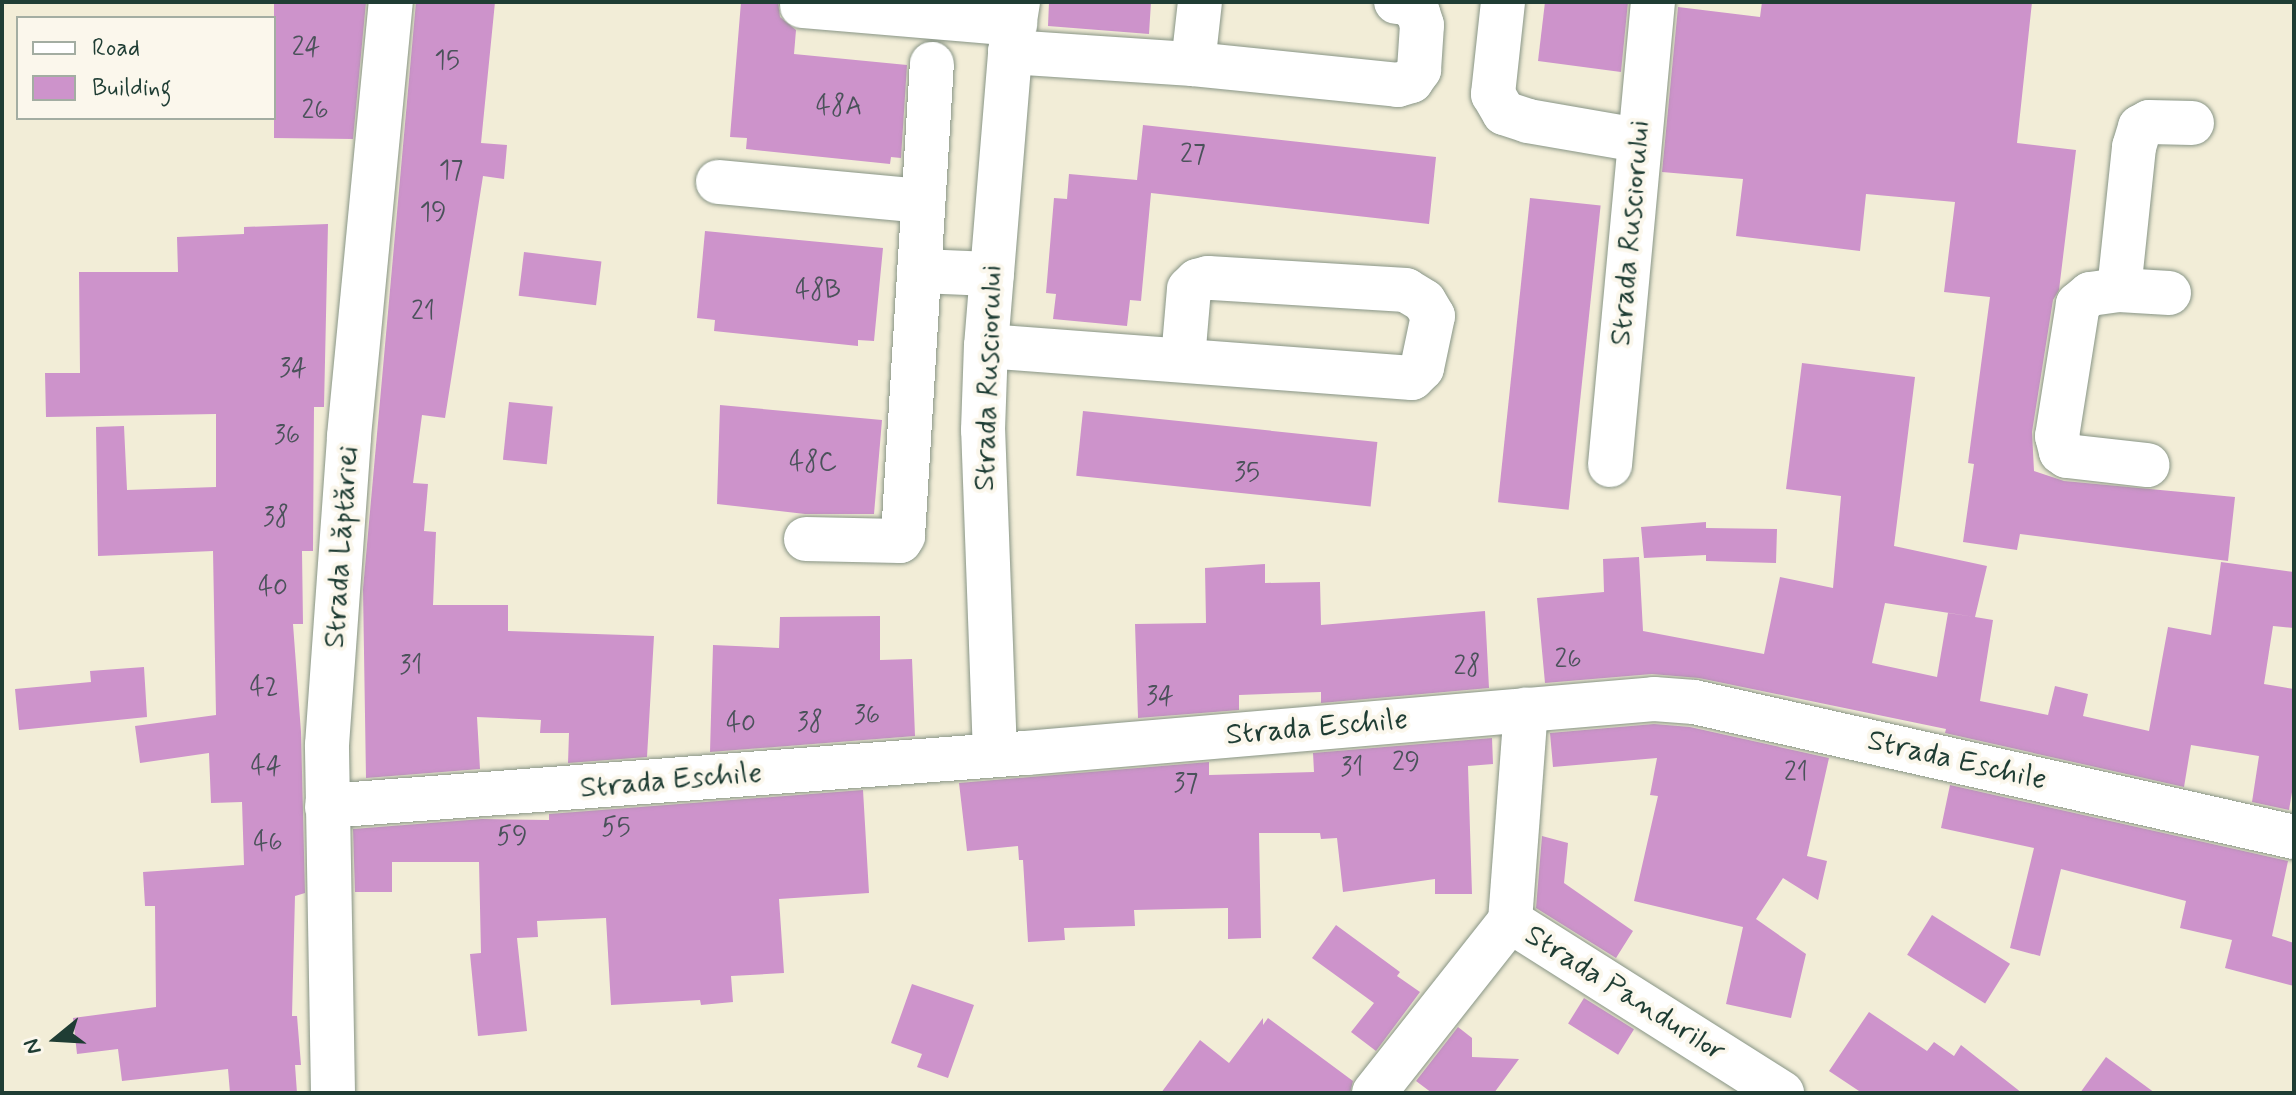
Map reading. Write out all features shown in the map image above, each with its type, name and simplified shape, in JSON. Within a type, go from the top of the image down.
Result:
[{"type":"street","name":"Strada Lăptăriei","points":[[333,1093],[327,745],[349,436],[391,2]]},
{"type":"street","points":[[1193,64],[1200,2]]},
{"type":"street","points":[[802,6],[1014,26],[1193,64],[1398,85],[1411,81],[1419,70],[1422,25],[1418,13],[1408,3],[1396,2]]},
{"type":"street","points":[[1503,2],[1493,94],[1504,113],[1528,121],[1638,140]]},
{"type":"street","name":"Strada Rusciorului","points":[[1610,465],[1653,2]]},
{"type":"street","name":"Strada Rusciorului","points":[[995,754],[983,508],[986,346],[1014,26]]},
{"type":"street","points":[[806,539],[900,541],[903,536],[932,64]]},
{"type":"street","points":[[2119,290],[2134,147],[2140,127],[2149,122],[2192,123]]},
{"type":"street","points":[[718,182],[923,201]]},
{"type":"street","points":[[919,271],[992,274]]},
{"type":"street","points":[[986,346],[1412,378],[1422,368],[1433,316],[1424,301],[1406,290],[1208,278],[1197,281],[1189,289],[1183,359]]},
{"type":"street","points":[[2147,465],[2067,456],[2061,452],[2057,436],[2078,304],[2090,294],[2119,290],[2169,293]]},
{"type":"street","name":"Strada Eschile","points":[[327,806],[1654,699],[1694,702],[2294,837]]},
{"type":"street","points":[[1374,1093],[1510,921],[1526,710]]},
{"type":"street","name":"Strada Pandurilor","points":[[1510,921],[1782,1093]]},
{"type":"building","points":[[274,2],[366,2],[353,139],[274,138]]},
{"type":"building","points":[[416,2],[495,2],[481,143],[507,145],[504,179],[483,176],[445,418],[422,415],[413,483],[428,484],[424,531],[436,532],[433,605],[508,605],[508,631],[654,636],[647,757],[568,763],[569,733],[540,733],[541,720],[477,717],[480,769],[366,778],[363,589]]},
{"type":"building","points":[[741,2],[778,2],[780,17],[796,30],[794,54],[907,65],[901,158],[891,157],[890,164],[746,149],[747,138],[730,137]]},
{"type":"building","points":[[1049,2],[1151,2],[1149,34],[1048,26]]},
{"type":"building","points":[[1545,2],[1628,2],[1621,72],[1538,61]]},
{"type":"building","points":[[1762,2],[2032,2],[2017,143],[2076,150],[2059,290],[2053,300],[2032,432],[2034,471],[2064,481],[2235,497],[2228,561],[2020,534],[2017,550],[1963,542],[1974,464],[1968,463],[1990,297],[1944,292],[1955,202],[1866,194],[1860,251],[1736,236],[1743,179],[1662,172],[1678,7],[1760,17]]},
{"type":"building","points":[[1143,125],[1436,157],[1429,224],[1151,193],[1141,301],[1130,300],[1127,326],[1053,319],[1056,294],[1046,293],[1054,198],[1067,199],[1069,174],[1137,180]]},
{"type":"building","points":[[1530,198],[1601,205],[1569,510],[1498,502]]},
{"type":"building","points":[[328,224],[324,407],[314,407],[313,551],[302,551],[303,624],[293,624],[301,732],[305,893],[295,896],[292,1016],[297,1016],[301,1065],[295,1065],[297,1093],[230,1093],[228,1069],[122,1081],[118,1049],[77,1054],[73,1018],[156,1007],[155,906],[145,906],[143,872],[244,865],[242,802],[211,803],[209,753],[140,763],[135,726],[216,715],[213,551],[98,556],[96,427],[124,426],[127,490],[216,487],[216,414],[46,417],[45,373],[80,373],[79,272],[178,272],[177,237],[244,234],[244,227]]},
{"type":"building","points":[[705,231],[883,248],[874,341],[858,340],[858,346],[714,331],[715,320],[697,318]]},
{"type":"building","points":[[524,252],[601,262],[596,305],[519,296]]},
{"type":"building","points":[[1802,363],[1915,377],[1894,546],[1987,566],[1975,617],[1993,620],[1980,701],[2048,715],[2055,686],[2088,694],[2083,716],[2149,731],[2168,627],[2211,635],[2221,562],[2294,572],[2294,628],[2273,626],[2264,684],[2294,689],[2294,780],[2289,810],[2252,802],[2259,756],[2191,745],[2184,787],[1945,733],[1946,729],[1699,678],[1652,674],[1545,683],[1537,598],[1604,592],[1603,559],[1639,557],[1643,631],[1764,654],[1780,577],[1833,588],[1841,496],[1786,489]],"holes":[[[1885,603],[1975,617],[1948,613],[1937,677],[1872,663]]]},
{"type":"building","points":[[509,402],[553,407],[547,464],[503,460]]},
{"type":"building","points":[[720,405],[882,420],[874,514],[805,514],[717,504]]},
{"type":"building","points":[[1083,411],[1377,442],[1371,507],[1076,476]]},
{"type":"building","points":[[1706,522],[1706,528],[1777,529],[1776,563],[1706,561],[1706,555],[1644,558],[1641,527]]},
{"type":"building","points":[[1265,564],[1265,583],[1320,582],[1321,625],[1485,611],[1489,688],[1321,703],[1321,692],[1239,695],[1239,710],[1138,718],[1135,624],[1206,623],[1205,568]]},
{"type":"building","points":[[880,616],[880,660],[912,659],[915,736],[710,752],[713,645],[779,648],[780,617]]},
{"type":"building","points":[[144,667],[147,717],[19,730],[15,689],[91,682],[90,671]]},
{"type":"building","points":[[1654,724],[1690,727],[1829,758],[1807,856],[1827,861],[1818,900],[1783,878],[1756,919],[1806,954],[1791,1018],[1726,1004],[1743,927],[1634,901],[1658,796],[1650,795],[1657,758],[1553,767],[1550,733]]},
{"type":"building","points":[[1492,738],[1493,764],[1468,766],[1472,894],[1435,894],[1435,879],[1343,892],[1337,838],[1321,839],[1320,833],[1259,833],[1261,938],[1228,939],[1228,908],[1134,910],[1135,926],[1064,928],[1065,940],[1028,942],[1023,860],[1019,860],[1018,846],[967,851],[959,783],[1209,762],[1209,775],[1314,772],[1313,753]]},
{"type":"building","points":[[1950,785],[2288,861],[2272,936],[2294,943],[2294,986],[2225,968],[2232,940],[2180,928],[2186,901],[2061,869],[2040,956],[2010,948],[2034,848],[1941,828]]},
{"type":"building","points":[[863,790],[869,893],[779,899],[784,973],[731,976],[733,1002],[701,1005],[700,1000],[611,1005],[606,918],[537,921],[538,937],[517,938],[527,1031],[478,1036],[470,954],[481,953],[479,862],[392,862],[392,892],[355,892],[353,829],[482,819],[549,820],[549,814]]},
{"type":"building","points":[[1542,836],[1568,843],[1564,883],[1633,931],[1616,958],[1536,908]]},
{"type":"building","points":[[1932,915],[2010,964],[1985,1004],[1907,955]]},
{"type":"building","points":[[1336,925],[1400,972],[1397,976],[1420,992],[1376,1051],[1351,1032],[1374,1003],[1312,958]]},
{"type":"building","points":[[912,984],[974,1005],[948,1078],[917,1067],[922,1054],[891,1043]]},
{"type":"building","points":[[1584,998],[1634,1029],[1618,1055],[1568,1023]]},
{"type":"building","points":[[1869,1012],[1927,1051],[1934,1042],[1954,1056],[1961,1045],[2022,1093],[1862,1093],[1829,1071]]},
{"type":"building","points":[[1263,1018],[1263,1025],[1268,1018],[1353,1081],[1350,1093],[1161,1093],[1200,1040],[1229,1063]]},
{"type":"building","points":[[1458,1027],[1472,1038],[1472,1057],[1519,1059],[1494,1093],[1432,1093],[1416,1081]]},
{"type":"building","points":[[2106,1057],[2155,1093],[2080,1093]]}]
